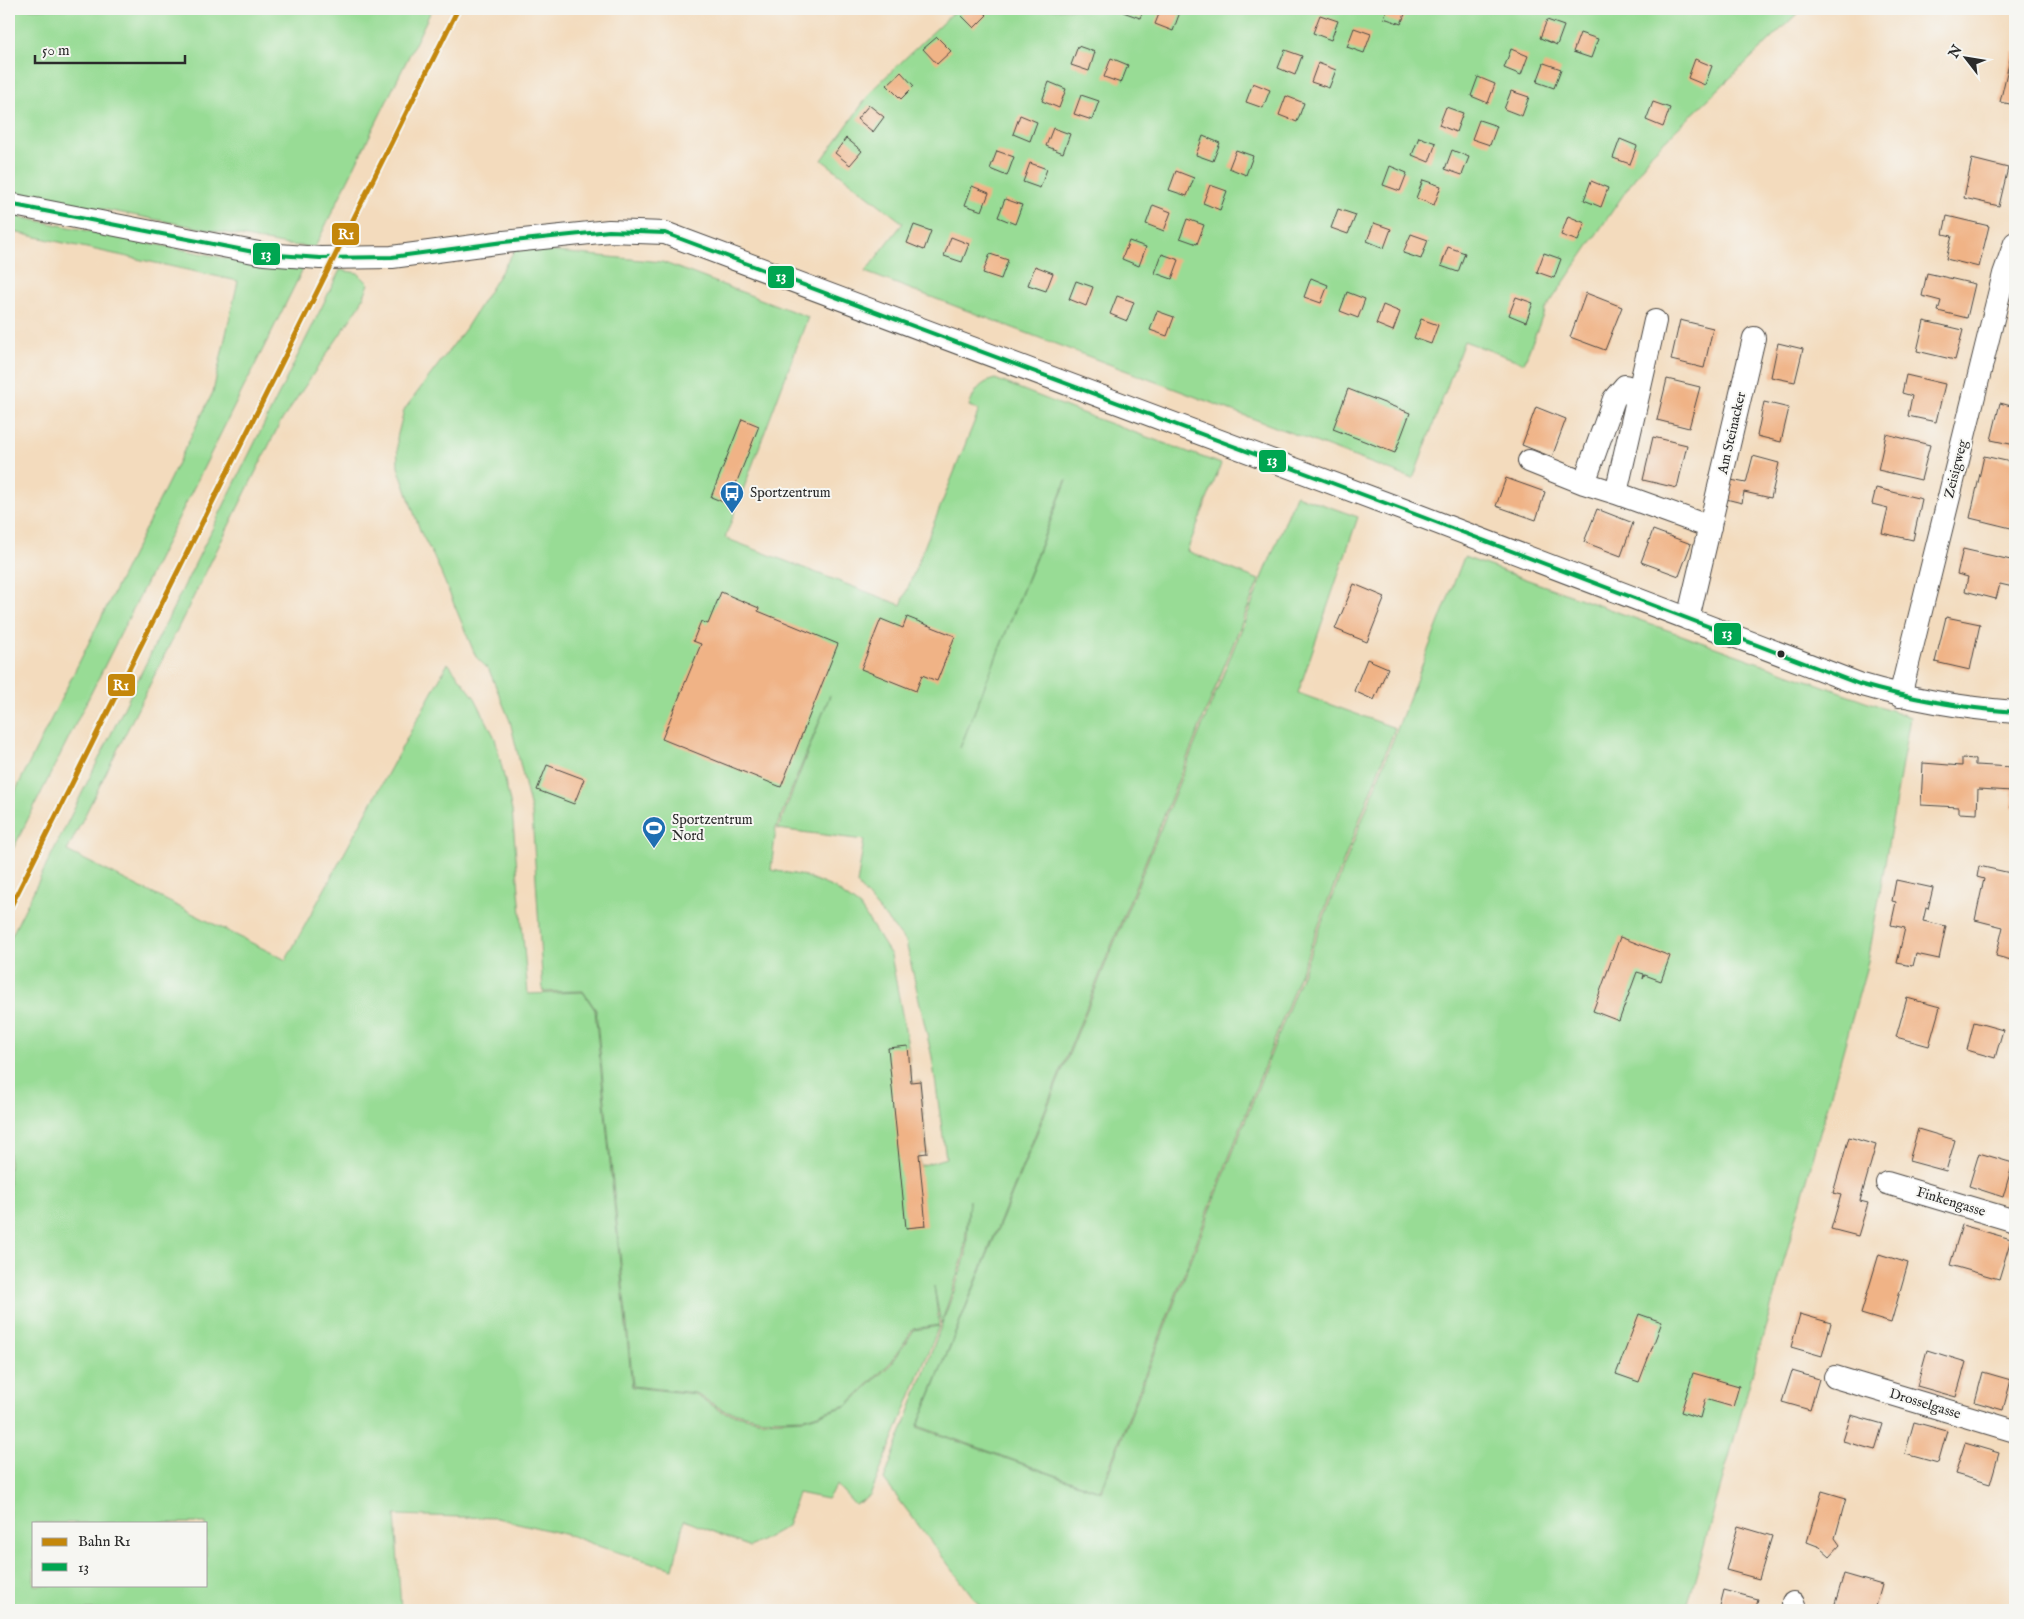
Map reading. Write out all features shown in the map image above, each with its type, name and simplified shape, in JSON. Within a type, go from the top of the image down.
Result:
[{"type":"street","points":[[9,204],[264,254],[320,258],[392,257],[504,242],[609,232],[665,233],[1412,513],[1859,684],[1900,696],[1966,708],[2015,712]]},
{"type":"street","name":"Zeisigweg","points":[[1900,696],[2004,274],[2015,243]]},
{"type":"street","points":[[1616,493],[1655,321]]},
{"type":"street","name":"Am Steinacker","points":[[1688,619],[1754,338]]},
{"type":"street","points":[[1584,483],[1614,399],[1626,386],[1638,390]]},
{"type":"street","points":[[1529,461],[1584,483],[1710,527]]},
{"type":"street","name":"Finkengasse","points":[[1887,1183],[2015,1221]]},
{"type":"street","name":"Drosselgasse","points":[[1834,1377],[2015,1431]]},
{"type":"green space","points":[[9,9],[432,9],[315,247],[287,245],[9,191]]},
{"type":"green space","points":[[957,9],[1802,9],[1651,154],[1545,310],[1524,363],[1464,341],[1413,479],[865,272],[903,223],[822,160],[874,88]]},
{"type":"green space","points":[[9,215],[250,263],[303,269],[9,857],[9,804],[213,392],[238,281],[9,231]]},
{"type":"green space","points":[[516,248],[662,262],[808,317],[725,538],[901,605],[979,410],[969,406],[978,388],[985,383],[995,379],[1221,464],[1187,551],[1259,580],[917,1427],[1101,1492],[1464,557],[1910,717],[1868,962],[1686,1610],[983,1610],[884,1480],[954,1291],[966,1255],[969,1200],[964,1255],[941,1324],[934,1286],[939,1325],[913,1329],[891,1362],[847,1405],[805,1418],[763,1419],[723,1410],[695,1393],[633,1386],[596,1010],[583,991],[543,992],[532,814],[510,721],[489,670],[476,657],[436,561],[421,533],[398,467],[397,438],[404,410],[466,328]],"holes":[[[1066,480],[1067,480],[960,748]],[[830,695],[778,829],[864,840],[857,884],[906,942],[932,1057],[946,1158],[920,1166],[919,1154],[927,1153],[920,1081],[911,1082],[908,1046],[891,955],[860,907],[834,888],[805,876],[771,870],[776,828]]]},
{"type":"green space","points":[[340,270],[358,273],[369,284],[360,305],[280,423],[67,851],[286,960],[448,663],[475,698],[495,738],[512,811],[528,994],[583,992],[595,1010],[632,1387],[694,1394],[723,1412],[763,1421],[805,1419],[847,1406],[892,1363],[914,1330],[939,1326],[870,1496],[855,1505],[837,1485],[827,1499],[798,1493],[787,1526],[750,1547],[684,1520],[673,1569],[572,1536],[497,1518],[395,1515],[401,1610],[9,1610],[9,941]]},
{"type":"green space","points":[[1296,495],[1358,517],[1298,693],[1395,728],[1100,1491],[918,1426]]},
{"type":"building","points":[[965,9],[981,9],[987,15],[974,28],[960,14]]},
{"type":"building","points":[[1124,9],[1144,9],[1140,18],[1123,12]]},
{"type":"building","points":[[1161,9],[1171,9],[1180,12],[1173,31],[1155,24]]},
{"type":"building","points":[[1387,9],[1407,9],[1401,24],[1384,18]]},
{"type":"building","points":[[1320,15],[1338,21],[1331,40],[1313,33]]},
{"type":"building","points":[[1547,20],[1564,26],[1557,45],[1540,38]]},
{"type":"building","points":[[1354,28],[1371,34],[1364,53],[1347,47]]},
{"type":"building","points":[[1580,33],[1598,39],[1591,58],[1573,52]]},
{"type":"building","points":[[937,37],[951,51],[937,64],[923,49]]},
{"type":"building","points":[[1078,46],[1095,52],[1089,71],[1071,65]]},
{"type":"building","points":[[1511,49],[1528,56],[1521,75],[1504,68]]},
{"type":"building","points":[[1285,50],[1302,56],[1295,75],[1278,68]]},
{"type":"building","points":[[2012,51],[2015,52],[2015,105],[2000,102]]},
{"type":"building","points":[[1111,58],[1128,65],[1121,83],[1104,77]]},
{"type":"building","points":[[1695,59],[1712,66],[1705,85],[1688,78]]},
{"type":"building","points":[[1318,63],[1336,70],[1329,88],[1311,82]]},
{"type":"building","points":[[1544,63],[1561,69],[1554,88],[1537,82]]},
{"type":"building","points":[[901,72],[914,86],[901,99],[887,85]]},
{"type":"building","points":[[1478,77],[1495,84],[1488,103],[1471,96]]},
{"type":"building","points":[[1049,82],[1066,89],[1059,108],[1042,101]]},
{"type":"building","points":[[1253,83],[1270,90],[1263,108],[1246,102]]},
{"type":"building","points":[[1511,91],[1529,97],[1522,116],[1504,109]]},
{"type":"building","points":[[1081,95],[1099,101],[1092,120],[1074,114]]},
{"type":"building","points":[[1286,96],[1304,103],[1297,122],[1279,115]]},
{"type":"building","points":[[1653,102],[1670,108],[1663,127],[1646,120]]},
{"type":"building","points":[[869,105],[884,117],[873,132],[857,119]]},
{"type":"building","points":[[1446,107],[1463,113],[1456,132],[1439,125]]},
{"type":"building","points":[[1020,115],[1037,122],[1030,141],[1013,134]]},
{"type":"building","points":[[1479,120],[1497,126],[1490,145],[1472,139]]},
{"type":"building","points":[[1053,128],[1070,134],[1063,153],[1046,146]]},
{"type":"building","points":[[1203,136],[1220,143],[1213,161],[1196,155]]},
{"type":"building","points":[[1419,137],[1436,143],[1429,162],[1412,155]]},
{"type":"building","points":[[846,138],[862,151],[850,165],[835,153]]},
{"type":"building","points":[[1620,139],[1637,146],[1630,164],[1613,158]]},
{"type":"building","points":[[1236,150],[1253,156],[1246,175],[1229,168]]},
{"type":"building","points":[[1452,150],[1469,157],[1462,175],[1445,169]]},
{"type":"building","points":[[997,151],[1014,157],[1007,176],[990,169]]},
{"type":"building","points":[[1972,159],[2008,168],[1999,206],[1964,198]]},
{"type":"building","points":[[1030,163],[1047,169],[1040,188],[1023,182]]},
{"type":"building","points":[[1390,166],[1407,173],[1400,191],[1383,185]]},
{"type":"building","points":[[1176,171],[1194,178],[1187,196],[1169,190]]},
{"type":"building","points":[[1423,180],[1441,186],[1434,205],[1416,198]]},
{"type":"building","points":[[1591,181],[1608,188],[1601,207],[1584,200]]},
{"type":"building","points":[[1210,185],[1227,191],[1220,210],[1203,203]]},
{"type":"building","points":[[972,186],[989,193],[982,211],[965,205]]},
{"type":"building","points":[[1005,199],[1022,205],[1015,224],[998,217]]},
{"type":"building","points":[[1153,205],[1171,212],[1164,231],[1146,224]]},
{"type":"building","points":[[1338,209],[1356,215],[1348,234],[1331,228]]},
{"type":"building","points":[[1568,216],[1585,223],[1578,241],[1561,235]]},
{"type":"building","points":[[1947,216],[1989,226],[1979,267],[1946,259],[1952,236],[1943,234]]},
{"type":"building","points":[[1187,219],[1204,225],[1197,244],[1180,238]]},
{"type":"building","points":[[1374,223],[1391,229],[1384,248],[1367,241]]},
{"type":"building","points":[[914,225],[931,231],[924,250],[907,243]]},
{"type":"building","points":[[1411,234],[1428,240],[1421,259],[1403,253]]},
{"type":"building","points":[[951,237],[969,244],[962,262],[944,256]]},
{"type":"building","points":[[1129,241],[1146,247],[1139,266],[1122,259]]},
{"type":"building","points":[[1448,247],[1465,253],[1458,272],[1441,266]]},
{"type":"building","points":[[1544,253],[1561,259],[1554,278],[1537,272]]},
{"type":"building","points":[[990,254],[1008,260],[1001,279],[983,273]]},
{"type":"building","points":[[1162,254],[1179,260],[1172,279],[1155,273]]},
{"type":"building","points":[[1035,266],[1053,273],[1046,291],[1028,285]]},
{"type":"building","points":[[1927,273],[1975,284],[1967,318],[1938,311],[1941,301],[1922,296]]},
{"type":"building","points":[[1311,278],[1328,285],[1321,303],[1304,297]]},
{"type":"building","points":[[1076,281],[1093,287],[1086,306],[1069,299]]},
{"type":"building","points":[[1347,292],[1365,299],[1358,318],[1340,311]]},
{"type":"building","points":[[1586,293],[1622,307],[1605,350],[1570,337]]},
{"type":"building","points":[[1117,296],[1134,302],[1127,321],[1110,314]]},
{"type":"building","points":[[1516,297],[1533,303],[1526,322],[1509,315]]},
{"type":"building","points":[[1383,305],[1400,312],[1393,331],[1376,324]]},
{"type":"building","points":[[1157,311],[1174,317],[1167,336],[1150,330]]},
{"type":"building","points":[[1421,319],[1438,325],[1431,344],[1414,338]]},
{"type":"building","points":[[1680,320],[1713,328],[1704,368],[1671,360]]},
{"type":"building","points":[[1924,321],[1963,330],[1955,360],[1917,351]]},
{"type":"building","points":[[1778,343],[1803,349],[1795,382],[1771,377]]},
{"type":"building","points":[[1906,375],[1945,384],[1936,422],[1908,416],[1912,396],[1902,393]]},
{"type":"building","points":[[1667,379],[1700,387],[1689,428],[1657,420]]},
{"type":"building","points":[[1348,389],[1410,413],[1395,453],[1333,429]]},
{"type":"building","points":[[1764,402],[1789,408],[1781,442],[1757,436]]},
{"type":"building","points":[[2000,403],[2015,407],[2015,445],[1991,440]]},
{"type":"building","points":[[1536,407],[1566,419],[1552,457],[1522,445]]},
{"type":"building","points":[[742,419],[759,426],[728,504],[711,497]]},
{"type":"building","points":[[1886,434],[1930,445],[1921,480],[1878,470]]},
{"type":"building","points":[[1653,437],[1687,445],[1677,488],[1643,480]]},
{"type":"building","points":[[1753,456],[1779,463],[1771,498],[1744,492],[1742,503],[1726,499],[1731,480],[1746,483]]},
{"type":"building","points":[[1984,456],[2015,463],[2015,529],[1970,518]]},
{"type":"building","points":[[1506,478],[1545,492],[1536,520],[1496,506]]},
{"type":"building","points":[[1876,488],[1922,499],[1913,540],[1882,533],[1888,508],[1872,504]]},
{"type":"building","points":[[1597,509],[1633,523],[1621,556],[1584,542]]},
{"type":"building","points":[[1653,530],[1691,544],[1679,576],[1641,562]]},
{"type":"building","points":[[1963,549],[2015,561],[2013,587],[2000,584],[1996,599],[1965,591],[1968,577],[1957,574]]},
{"type":"building","points":[[1354,584],[1385,597],[1367,642],[1335,629]]},
{"type":"building","points":[[721,592],[759,608],[758,611],[838,644],[781,787],[662,739],[701,644],[693,641],[701,621],[708,624]]},
{"type":"building","points":[[907,617],[955,636],[937,681],[922,675],[916,691],[861,669],[881,619],[903,628]]},
{"type":"building","points":[[1946,617],[1980,624],[1970,670],[1935,662]]},
{"type":"building","points":[[1367,659],[1388,668],[1374,700],[1354,691]]},
{"type":"building","points":[[1962,758],[1975,759],[1975,765],[2013,767],[2015,759],[2015,809],[2011,808],[2012,791],[1978,789],[1977,814],[1959,813],[1959,807],[1921,805],[1923,763],[1962,766]]},
{"type":"building","points":[[547,765],[584,779],[574,804],[537,790]]},
{"type":"building","points":[[1979,866],[2015,874],[2013,885],[2015,886],[2015,961],[1996,956],[2003,927],[1975,920],[1984,879],[1977,877]]},
{"type":"building","points":[[1896,880],[1933,888],[1923,921],[1946,926],[1939,959],[1916,954],[1913,966],[1897,963],[1905,928],[1891,925],[1896,902],[1892,901]]},
{"type":"building","points":[[1620,937],[1670,956],[1661,981],[1645,975],[1643,979],[1644,974],[1637,972],[1619,1021],[1593,1011]]},
{"type":"building","points":[[1907,998],[1940,1007],[1929,1046],[1896,1037]]},
{"type":"building","points":[[1974,1022],[2003,1030],[1995,1058],[1967,1050]]},
{"type":"building","points":[[908,1046],[911,1082],[920,1081],[927,1153],[919,1154],[926,1226],[906,1228],[888,1048]]},
{"type":"building","points":[[1918,1129],[1955,1140],[1946,1171],[1909,1161]]},
{"type":"building","points":[[1849,1137],[1876,1145],[1860,1201],[1868,1203],[1858,1236],[1831,1229],[1841,1195],[1833,1193]]},
{"type":"building","points":[[1979,1153],[2013,1163],[2003,1197],[1969,1186]]},
{"type":"building","points":[[1962,1225],[2011,1239],[1999,1279],[1950,1265]]},
{"type":"building","points":[[1879,1254],[1908,1263],[1891,1323],[1861,1314]]},
{"type":"building","points":[[1639,1314],[1662,1322],[1639,1382],[1616,1374]]},
{"type":"building","points":[[1800,1314],[1831,1323],[1822,1356],[1791,1347]]},
{"type":"building","points":[[1927,1350],[1966,1362],[1956,1397],[1917,1386]]},
{"type":"building","points":[[1792,1371],[1819,1379],[1810,1410],[1782,1402]]},
{"type":"building","points":[[1983,1372],[2011,1380],[2003,1410],[1975,1402]]},
{"type":"building","points":[[1693,1373],[1739,1386],[1733,1407],[1705,1399],[1700,1418],[1681,1412]]},
{"type":"building","points":[[1851,1415],[1883,1424],[1875,1450],[1843,1441]]},
{"type":"building","points":[[1914,1422],[1947,1431],[1938,1463],[1905,1454]]},
{"type":"building","points":[[1965,1443],[1999,1453],[1990,1484],[1955,1474]]},
{"type":"building","points":[[1822,1491],[1846,1498],[1835,1538],[1840,1545],[1830,1556],[1820,1547],[1807,1542]]},
{"type":"building","points":[[1738,1526],[1772,1536],[1759,1579],[1726,1570]]},
{"type":"building","points":[[1844,1574],[1882,1585],[1875,1610],[1833,1610]]},
{"type":"building","points":[[1724,1590],[1758,1599],[1755,1610],[1719,1610]]},
{"type":"rail line","name":"R1","points":[[9,910],[458,9]]},
{"type":"transit line","name":"13","points":[[9,204],[264,254],[320,258],[392,257],[504,242],[609,231],[665,233],[1412,513],[1859,684],[1936,702],[2015,712]]},
{"type":"place","name":"Sportzentrum","points":[[732,514]]},
{"type":"place","name":"Sportzentrum Nord","points":[[654,849]]}]
